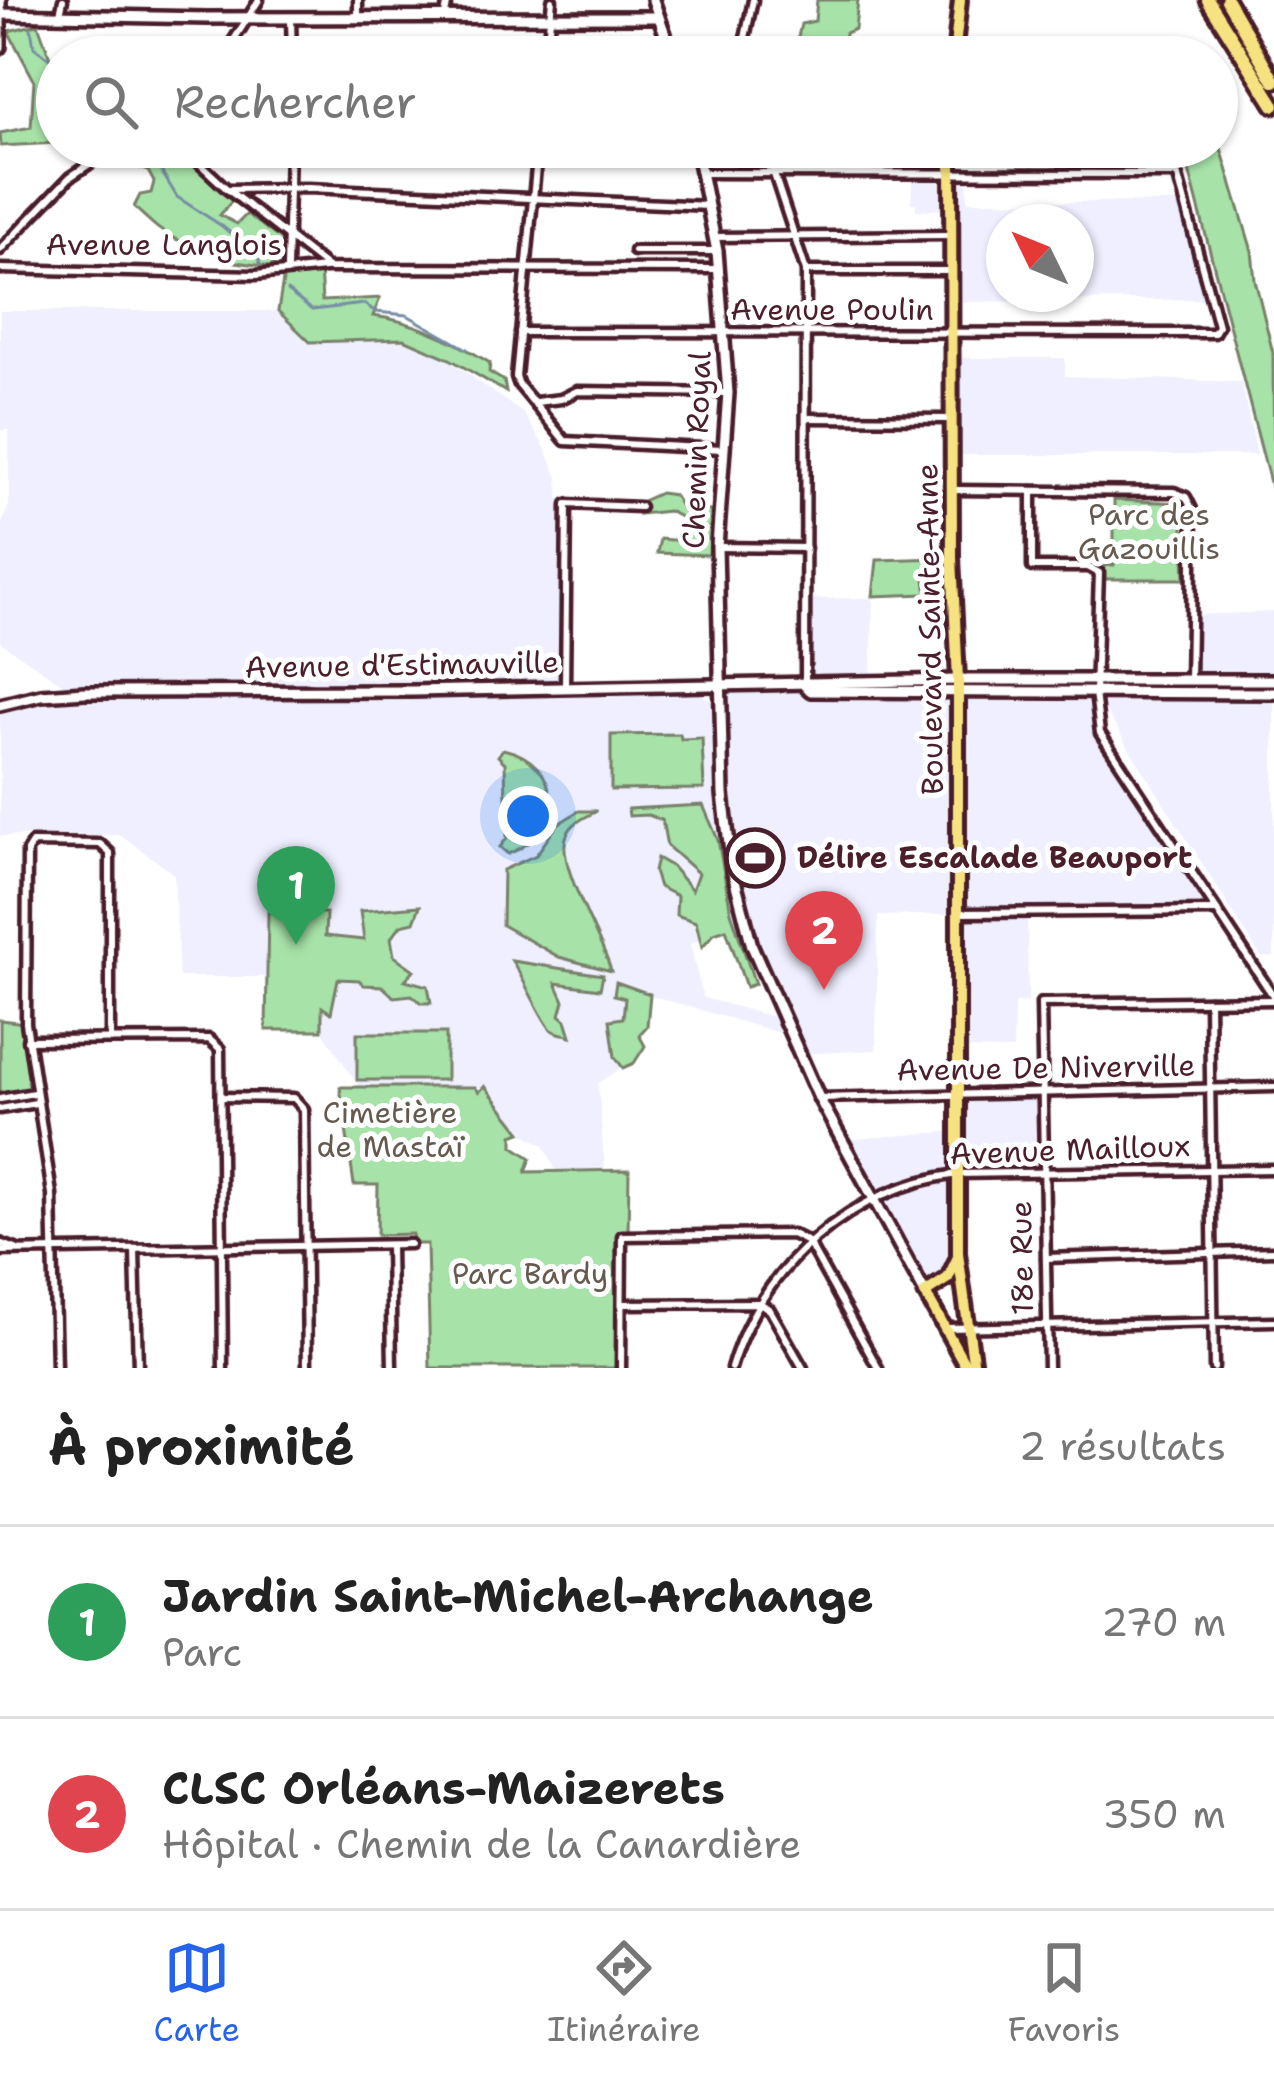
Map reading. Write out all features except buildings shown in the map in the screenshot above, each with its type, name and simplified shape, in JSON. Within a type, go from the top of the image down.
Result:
[{"type":"highway","points":[[1208,0],[1231,36]]},
{"type":"highway","points":[[1227,0],[1274,81]]},
{"type":"highway","points":[[1238,48],[1274,105]]},
{"type":"main road","points":[[0,0],[0,47]]},
{"type":"main road","points":[[653,0],[665,36]]},
{"type":"main road","points":[[956,36],[961,0]]},
{"type":"main road","points":[[1,14],[657,17]]},
{"type":"main road","name":"Chemin Royal","points":[[701,168],[717,251],[728,393],[717,547],[720,685],[724,819],[742,918],[819,1098],[925,1293]]},
{"type":"main road","name":"Boulevard Sainte-Anne","points":[[951,168],[950,419],[958,685],[958,1253],[970,1368]]},
{"type":"main road","name":"Avenue d'Estimauville","points":[[1096,688],[1274,680]]},
{"type":"main road","name":"Avenue d'Estimauville","points":[[0,705],[41,694],[86,692],[720,685],[805,686],[811,691],[958,685],[1189,696],[1274,693]]},
{"type":"main road","points":[[958,1253],[948,1278],[925,1293],[970,1368]]},
{"type":"street","points":[[60,14],[63,0]]},
{"type":"street","points":[[236,36],[259,0]]},
{"type":"street","points":[[358,0],[358,17]]},
{"type":"street","points":[[445,15],[448,0]]},
{"type":"street","points":[[547,36],[552,0]]},
{"type":"street","points":[[746,36],[753,0]]},
{"type":"street","points":[[291,16],[291,36]]},
{"type":"street","points":[[0,250],[84,168]]},
{"type":"street","points":[[204,168],[328,268]]},
{"type":"street","points":[[287,269],[289,168]]},
{"type":"street","points":[[536,168],[516,377],[565,441],[726,449]]},
{"type":"street","points":[[772,168],[806,271],[805,686]]},
{"type":"street","points":[[702,172],[1178,173],[1176,168]]},
{"type":"street","name":"Avenue Poulin","points":[[520,332],[1216,332],[1178,173]]},
{"type":"street","points":[[227,189],[709,206]]},
{"type":"street","points":[[714,237],[952,235]]},
{"type":"street","points":[[634,251],[717,251]]},
{"type":"street","name":"Avenue Langlois","points":[[0,269],[256,274],[328,268],[718,269]]},
{"type":"street","points":[[806,271],[952,271]]},
{"type":"street","points":[[534,403],[578,391],[728,393]]},
{"type":"street","points":[[806,418],[950,419]]},
{"type":"street","points":[[951,490],[1174,492],[1187,498],[1193,511],[1189,696]]},
{"type":"street","points":[[1033,491],[1032,567],[1088,567],[1099,573],[1096,688],[1100,733],[1274,999]]},
{"type":"street","points":[[565,687],[567,504],[640,507]]},
{"type":"street","points":[[717,547],[806,548]]},
{"type":"street","points":[[56,1368],[52,1194],[27,1040],[27,851],[32,842],[100,844],[110,853],[110,1039]]},
{"type":"street","points":[[957,914],[1218,911]]},
{"type":"street","points":[[1214,1368],[1209,1001],[1274,999]]},
{"type":"street","name":"18e Rue","points":[[1048,1368],[1041,1003],[1209,1001]]},
{"type":"street","points":[[27,1040],[215,1042],[220,1049],[223,1368]]},
{"type":"street","name":"Avenue De Niverville","points":[[819,1098],[1274,1087]]},
{"type":"street","points":[[221,1097],[294,1098],[304,1108],[307,1368]]},
{"type":"street","points":[[0,1099],[35,1098]]},
{"type":"street","points":[[0,1109],[35,1098]]},
{"type":"street","name":"Avenue Mailloux","points":[[731,1368],[760,1303],[808,1242],[871,1199],[909,1184],[958,1174],[1274,1169]]},
{"type":"street","points":[[621,1368],[622,1236],[792,1234],[808,1242],[878,1368]]},
{"type":"street","points":[[0,1247],[20,1251],[410,1244]]},
{"type":"street","points":[[390,1245],[392,1368]]},
{"type":"street","points":[[135,1250],[138,1368]]},
{"type":"street","points":[[1046,1258],[1274,1251]]},
{"type":"street","points":[[623,1304],[760,1303],[770,1310],[803,1368]]},
{"type":"street","points":[[945,1328],[1274,1321]]},
{"type":"shaded area","points":[[913,173],[967,174],[968,201],[1191,203],[1218,299],[1094,300],[1094,204],[986,204],[986,302],[952,302],[951,209],[916,210],[916,203],[911,203]]},
{"type":"shaded area","points":[[0,311],[278,311],[307,342],[404,339],[436,351],[524,414],[558,477],[560,504],[567,504],[565,687],[85,692],[63,684],[0,642],[0,529],[9,505],[9,430],[0,430]]},
{"type":"shaded area","points":[[952,358],[1065,358],[1065,376],[1241,382],[1257,455],[951,455]]},
{"type":"shaded area","points":[[873,598],[871,682],[1096,683],[1109,746],[1218,911],[1027,912],[1028,1002],[1014,1003],[1013,1050],[956,1049],[956,914],[878,916],[876,1050],[799,1054],[762,970],[732,869],[720,685],[805,686],[806,599]]},
{"type":"shaded area","points":[[1274,612],[1274,678],[1190,683],[1193,615]]},
{"type":"shaded area","points":[[700,694],[711,701],[717,812],[739,924],[690,944],[703,998],[777,1018],[783,1034],[649,995],[640,1032],[646,1050],[598,1084],[605,1171],[557,1173],[544,1145],[521,1132],[489,1087],[359,1087],[322,1030],[266,1030],[266,977],[179,977],[174,874],[121,835],[0,836],[0,711],[19,706],[71,699]]},
{"type":"shaded area","points":[[1103,697],[1274,699],[1274,957],[1261,957],[1102,705]]},
{"type":"shaded area","points":[[1043,1091],[1044,1172],[958,1175],[955,1266],[925,1293],[839,1140],[957,1131],[957,1093]]},
{"type":"green space","points":[[817,0],[858,0],[855,29],[845,36],[798,36],[801,24],[815,21]]},
{"type":"green space","points":[[38,24],[42,36],[36,36],[36,144],[1,146],[0,133],[31,127],[34,80],[8,31]]},
{"type":"green space","points":[[140,168],[200,168],[232,201],[220,215],[237,224],[247,214],[283,241],[287,254],[270,267],[221,260],[218,245],[171,237],[134,207],[140,195],[151,193],[154,182]]},
{"type":"green space","points":[[1188,168],[1227,168],[1252,251],[1273,353],[1274,498]]},
{"type":"green space","points":[[320,268],[322,301],[380,298],[373,316],[419,327],[477,355],[490,363],[489,372],[504,381],[506,392],[404,339],[310,342],[278,311],[284,274]]},
{"type":"green space","points":[[660,493],[674,495],[682,508],[711,511],[709,555],[657,553],[660,539],[685,541],[686,520],[668,511],[639,514],[640,502]]},
{"type":"green space","name":"Parc des Gazouillis","points":[[1114,500],[1182,503],[1185,579],[1105,579],[1104,566],[1114,565]]},
{"type":"green space","points":[[941,558],[941,571],[924,572],[927,594],[873,596],[877,560]]},
{"type":"green space","points":[[680,734],[681,739],[702,738],[704,789],[611,790],[611,735]]},
{"type":"green space","points":[[503,749],[538,768],[550,799],[540,831],[508,854],[500,847],[507,838],[505,763],[498,756]]},
{"type":"green space","points":[[703,805],[718,840],[731,912],[755,984],[746,987],[726,929],[714,933],[702,947],[696,922],[676,915],[677,896],[659,887],[654,872],[657,858],[692,890],[698,873],[667,846],[662,820],[629,816],[628,809]]},
{"type":"green space","points":[[579,811],[597,811],[569,830],[567,864],[611,971],[559,957],[502,925],[503,870],[536,855],[558,824]]},
{"type":"green space","points":[[420,906],[414,922],[401,925],[391,938],[394,956],[414,970],[405,980],[428,986],[431,1003],[421,1003],[412,995],[394,997],[382,986],[359,980],[338,979],[331,1013],[322,1007],[322,1030],[266,1030],[268,912],[326,913],[325,936],[364,940],[360,911]]},
{"type":"green space","points":[[512,961],[603,975],[600,989],[556,983],[564,1001],[560,1015],[571,1036],[548,1026]]},
{"type":"green space","points":[[616,982],[650,994],[647,1026],[639,1035],[645,1046],[634,1063],[623,1068],[615,1057],[610,1020],[623,1018],[625,998],[614,995]]},
{"type":"green space","points":[[0,1020],[26,1023],[34,1093],[0,1099]]},
{"type":"green space","points":[[357,1033],[446,1033],[446,1080],[357,1080]]},
{"type":"green space","name":"Parc Bardy","points":[[485,1086],[521,1132],[513,1135],[513,1146],[531,1158],[526,1172],[629,1170],[621,1368],[430,1368],[427,1244],[414,1244],[412,1234],[377,1235],[378,1185],[354,1185],[340,1087],[475,1087],[479,1092]]},
{"type":"waterway","points":[[31,28],[36,49]]},
{"type":"waterway","points":[[159,168],[177,197],[222,226],[260,264]]},
{"type":"waterway","points":[[287,291],[312,310],[364,304],[376,312],[407,315],[467,349]]},
{"type":"place","name":"Délire Escalade Beauport","points":[[755,858]]},
{"type":"place","name":"Jardin Saint-Michel-Archange","points":[[296,945]]},
{"type":"place","name":"CLSC Orléans-Maizerets","points":[[824,990]]},
{"type":"park label","name":"Cimetière de Mastaï","points":[[390,1130]]}]
